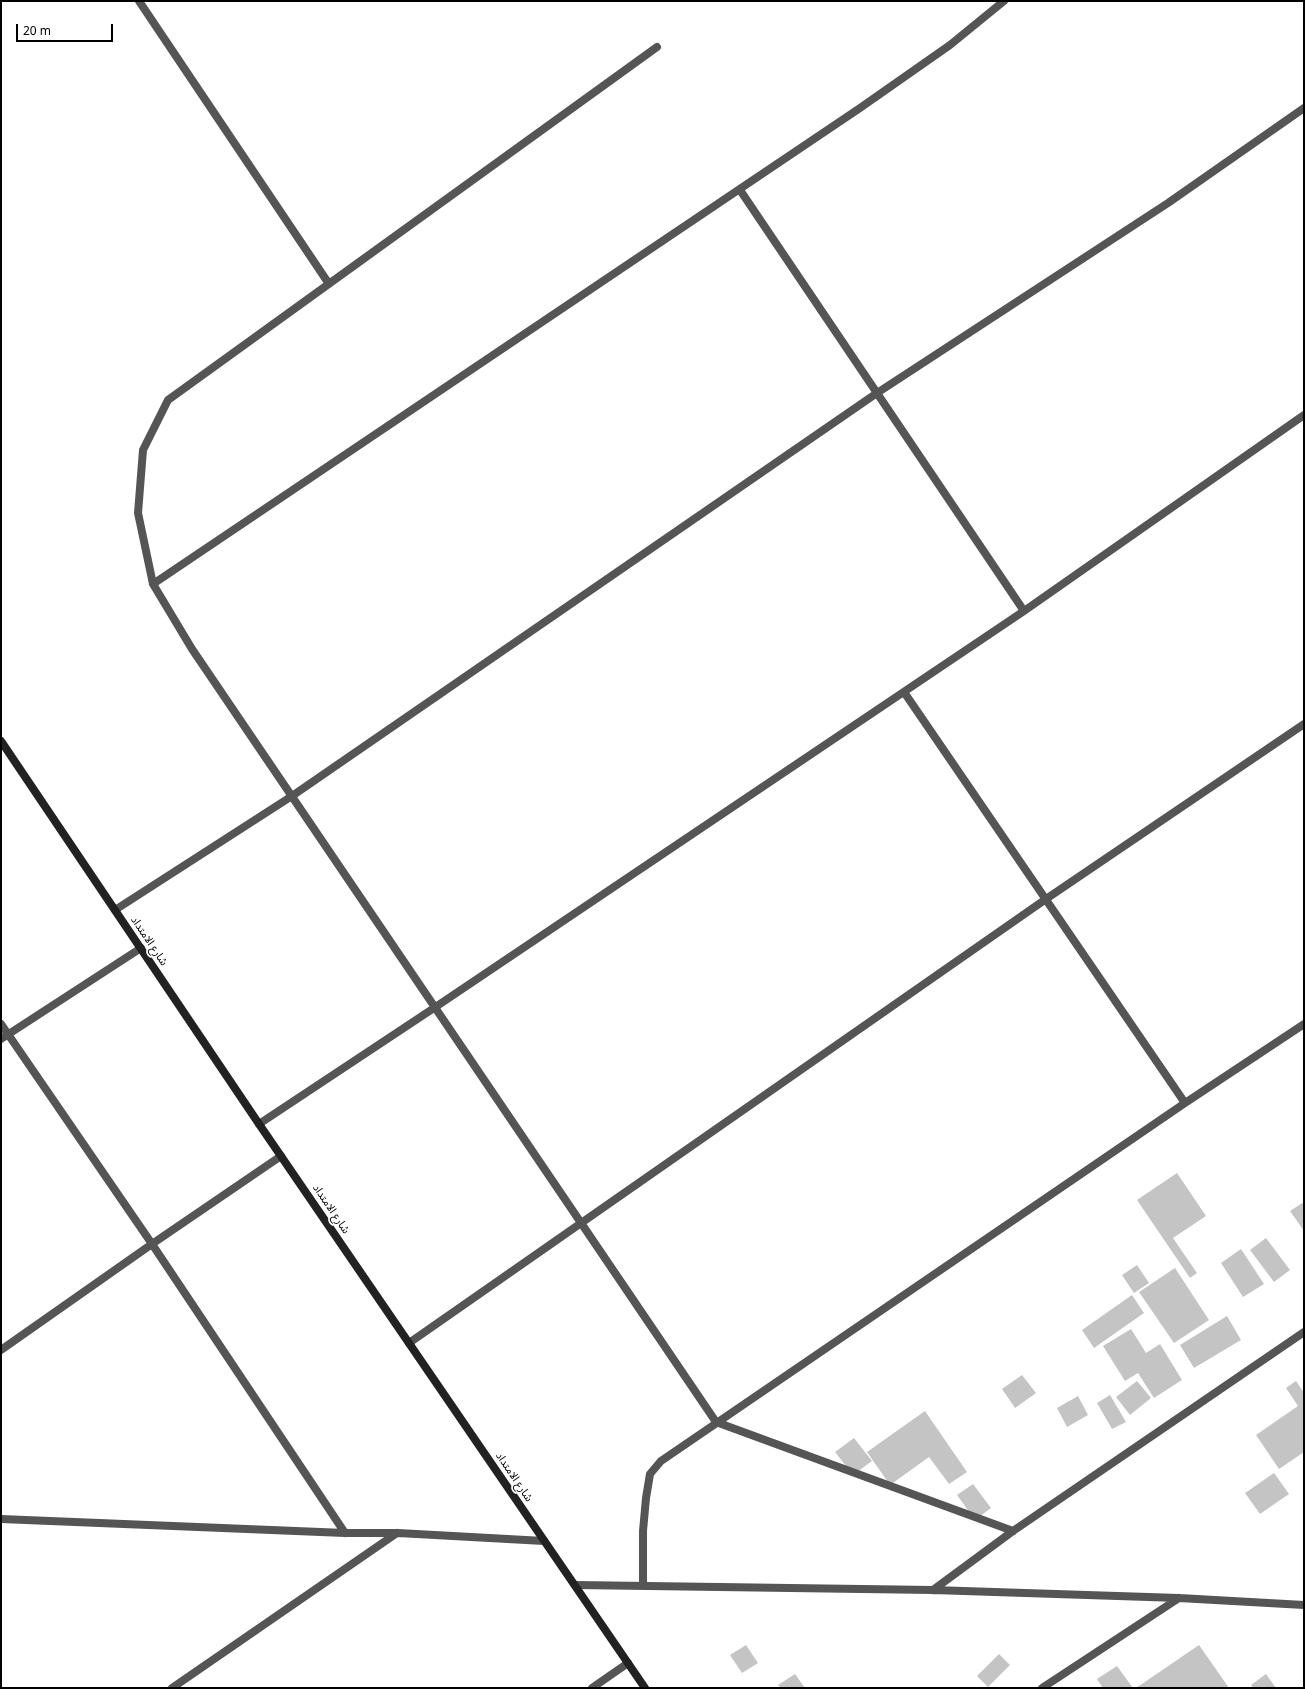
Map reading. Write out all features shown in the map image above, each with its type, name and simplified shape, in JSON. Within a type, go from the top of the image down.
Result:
[{"type":"street","points":[[139,1],[329,284]]},
{"type":"street","points":[[153,584],[740,190],[950,45],[1004,1]]},
{"type":"street","points":[[657,47],[168,400],[143,450],[142,458],[138,513],[153,584],[192,649],[716,1422],[1013,1531]]},
{"type":"street","points":[[115,910],[292,796],[877,392],[1168,203],[1304,108]]},
{"type":"street","points":[[740,190],[1024,611]]},
{"type":"street","points":[[259,1124],[1024,611],[1304,416]]},
{"type":"street","points":[[904,692],[1185,1103]]},
{"type":"street","points":[[409,1343],[1046,899],[1304,724]]},
{"type":"street","name":"شارع الامتداد","points":[[1,741],[259,1124],[544,1541],[576,1585],[645,1688]]},
{"type":"street","points":[[4,1037],[141,948]]},
{"type":"street","points":[[1,1024],[4,1037],[152,1244],[345,1533]]},
{"type":"street","points":[[643,1586],[643,1531],[646,1498],[650,1474],[661,1461],[1185,1103],[1304,1024]]},
{"type":"street","points":[[1,1350],[152,1244],[282,1156]]},
{"type":"street","points":[[933,1590],[1013,1531],[1304,1332]]},
{"type":"street","points":[[1,1519],[345,1533],[398,1533],[544,1541]]},
{"type":"street","points":[[172,1688],[398,1533]]},
{"type":"street","points":[[576,1585],[933,1590],[1179,1598],[1304,1605]]},
{"type":"street","points":[[1042,1688],[1179,1598]]},
{"type":"street","points":[[592,1688],[628,1663]]},
{"type":"building","points":[[1177,1173],[1206,1216],[1173,1238],[1197,1273],[1190,1278],[1137,1200]]},
{"type":"building","points":[[1304,1202],[1304,1231],[1290,1211]]},
{"type":"building","points":[[1266,1238],[1290,1270],[1274,1282],[1250,1250]]},
{"type":"building","points":[[1241,1249],[1264,1284],[1243,1297],[1221,1263]]},
{"type":"building","points":[[1137,1265],[1149,1283],[1134,1293],[1122,1275]]},
{"type":"building","points":[[1175,1268],[1209,1320],[1174,1343],[1139,1292]]},
{"type":"building","points":[[1132,1295],[1144,1313],[1094,1348],[1082,1330]]},
{"type":"building","points":[[1227,1316],[1241,1340],[1194,1368],[1180,1345]]},
{"type":"building","points":[[1131,1329],[1146,1353],[1160,1344],[1182,1380],[1154,1398],[1138,1373],[1125,1381],[1103,1346]]},
{"type":"building","points":[[1022,1375],[1036,1393],[1015,1408],[1002,1389]]},
{"type":"building","points":[[1137,1381],[1151,1398],[1130,1415],[1116,1397]]},
{"type":"building","points":[[1296,1381],[1304,1393],[1304,1452],[1279,1469],[1256,1435],[1298,1406],[1286,1388]]},
{"type":"building","points":[[1110,1395],[1126,1422],[1112,1429],[1097,1403]]},
{"type":"building","points":[[1078,1396],[1088,1415],[1067,1427],[1057,1408]]},
{"type":"building","points":[[925,1411],[967,1472],[949,1484],[929,1457],[890,1485],[867,1452]]},
{"type":"building","points":[[854,1438],[872,1461],[853,1475],[835,1452]]},
{"type":"building","points":[[1274,1473],[1289,1494],[1260,1514],[1245,1493]]},
{"type":"building","points":[[973,1484],[991,1508],[975,1520],[957,1495]]},
{"type":"building","points":[[746,1645],[758,1663],[742,1673],[730,1655]]},
{"type":"building","points":[[1199,1645],[1229,1688],[1136,1688]]},
{"type":"building","points":[[999,1654],[1010,1665],[988,1687],[977,1676]]},
{"type":"building","points":[[1117,1666],[1133,1688],[1103,1688],[1097,1679]]},
{"type":"building","points":[[795,1674],[805,1688],[781,1688],[778,1685]]},
{"type":"building","points":[[1266,1674],[1276,1688],[1253,1688],[1251,1685]]}]
